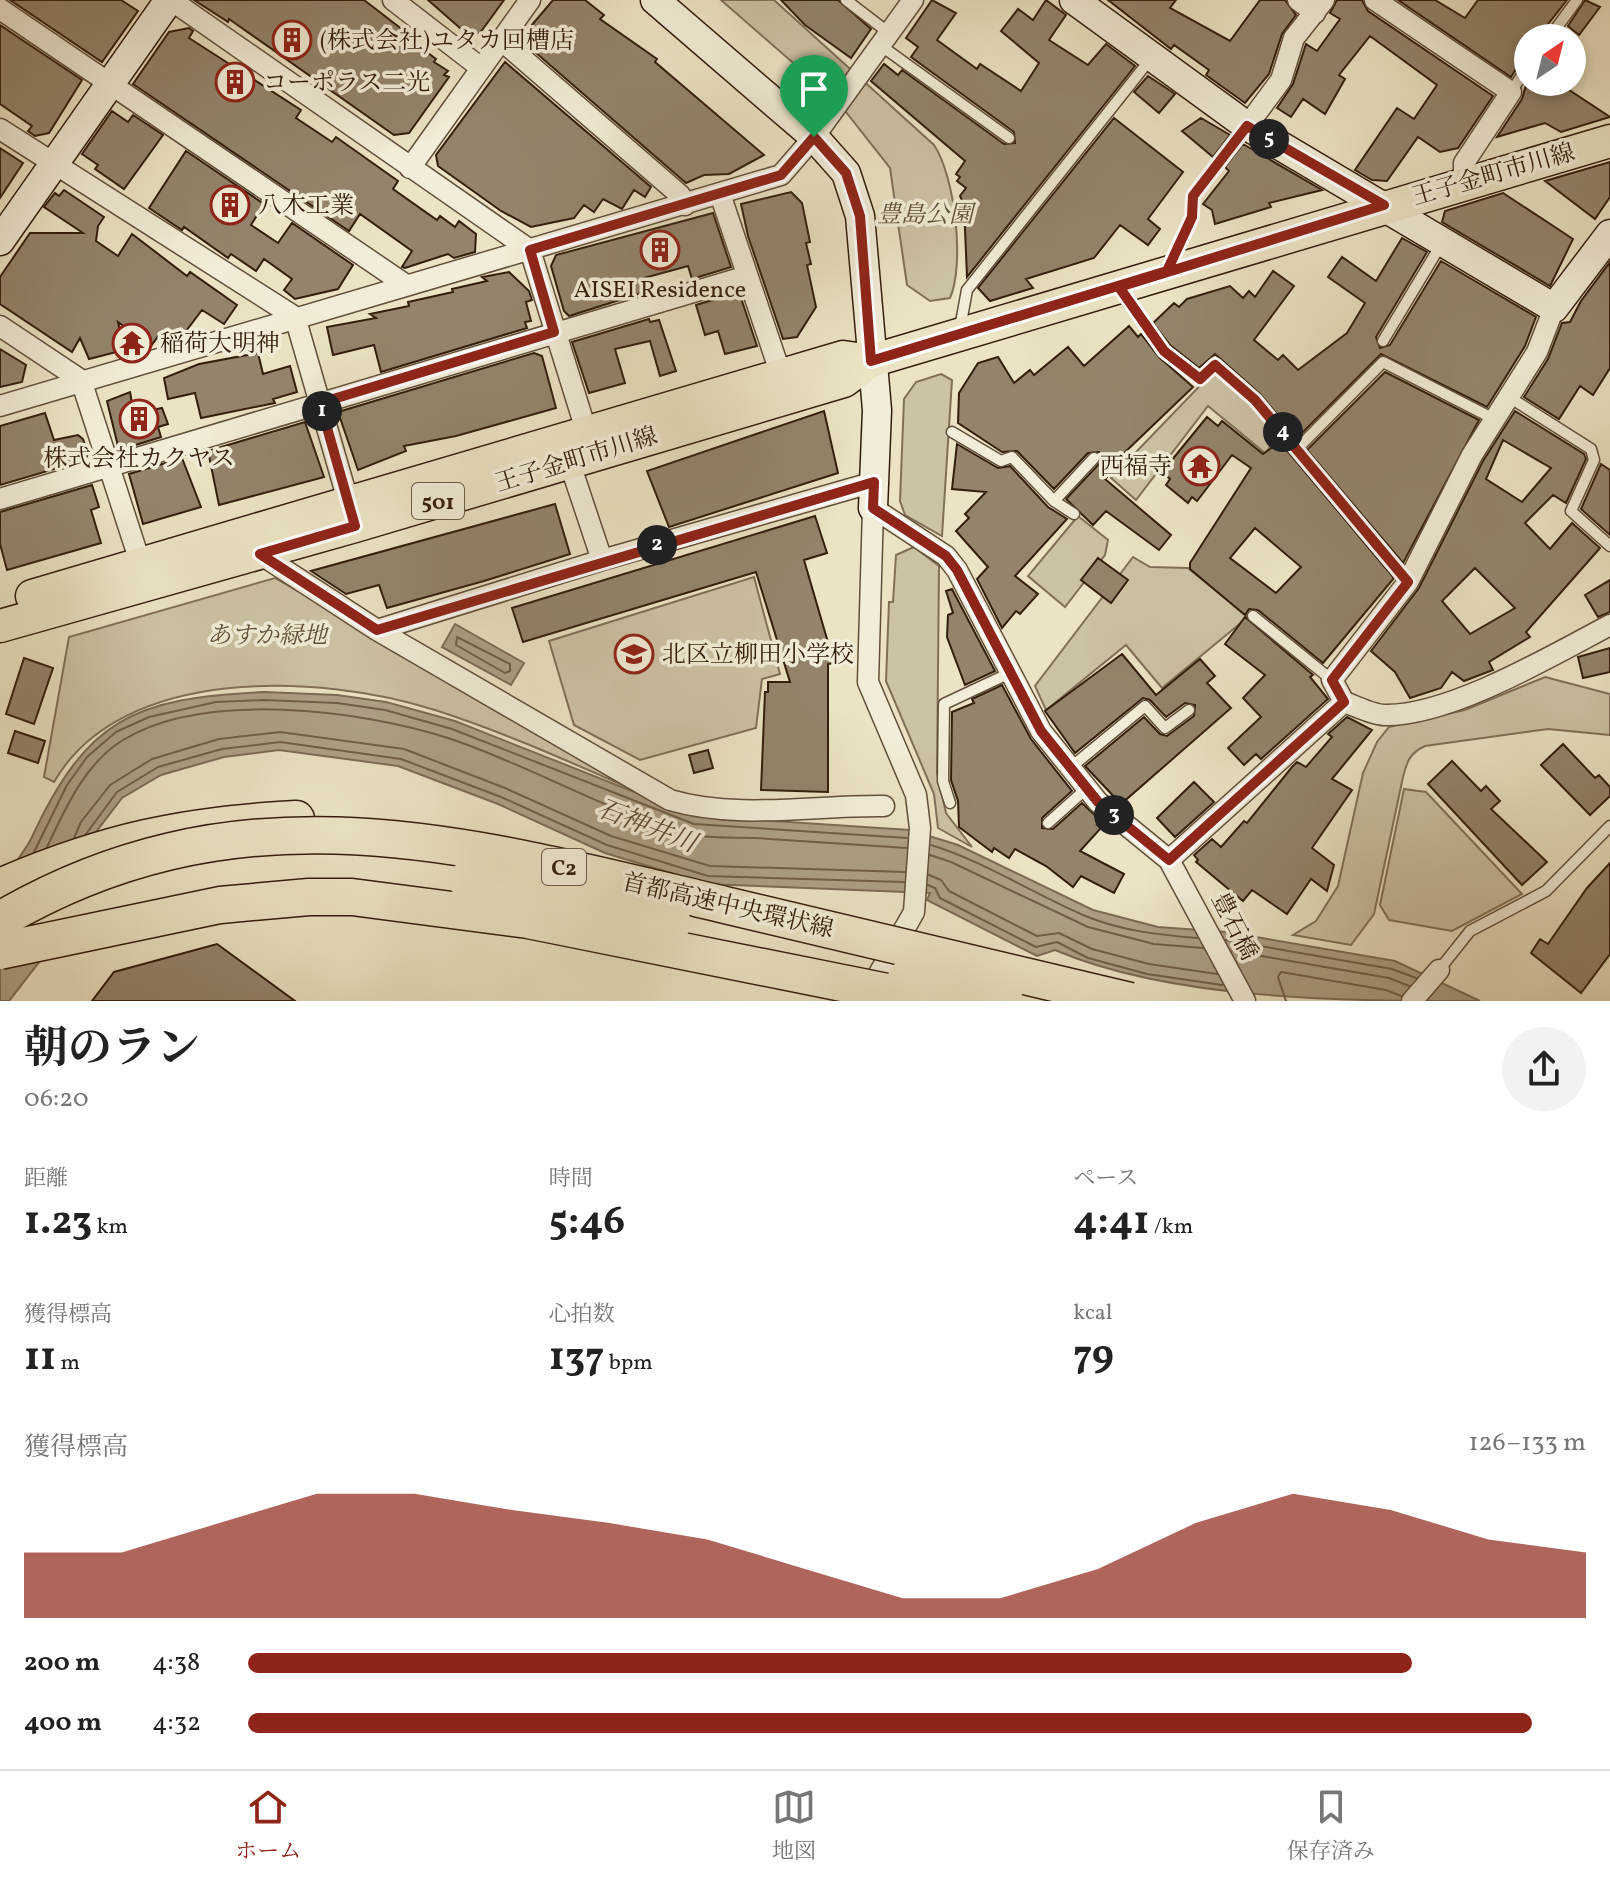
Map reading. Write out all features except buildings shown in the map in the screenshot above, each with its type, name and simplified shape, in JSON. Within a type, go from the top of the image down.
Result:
[{"type":"highway","name":"C2","points":[[0,887],[107,845],[179,829],[303,818],[359,820],[412,828],[553,864]]},
{"type":"highway","name":"首都高速中央環状線","points":[[0,920],[44,897],[123,866],[194,847],[270,836],[330,832],[383,835],[553,864],[1130,1001]]},
{"type":"highway","name":"首都高速中央環状線","points":[[0,954],[88,913],[162,889],[273,870],[358,868],[517,889],[1005,1001]]},
{"type":"highway","name":"C2","points":[[0,954],[220,905],[309,897],[352,897],[528,920],[932,1001]]},
{"type":"main road","name":"王子金町市川線","points":[[0,606],[140,562],[352,515],[569,461],[844,381],[871,361],[1384,205],[1610,141]]},
{"type":"main road","name":"王子金町市川線","points":[[0,626],[260,554],[352,515],[586,430],[843,357],[871,361]]},
{"type":"street","points":[[0,241],[170,0],[530,250],[586,430]]},
{"type":"street","points":[[393,0],[481,68]]},
{"type":"street","points":[[410,168],[530,0]]},
{"type":"street","points":[[655,0],[814,137],[846,173],[860,216],[877,410],[868,682],[916,795],[920,819],[916,903],[911,921],[863,1001]]},
{"type":"street","points":[[0,406],[781,175],[814,137],[913,0]]},
{"type":"street","points":[[1074,0],[1247,126],[1554,308]]},
{"type":"street","points":[[1247,126],[1281,80],[1294,38],[1320,6],[1298,0]]},
{"type":"street","points":[[1375,0],[1511,92],[1464,163],[1464,182]]},
{"type":"street","points":[[0,9],[406,285]]},
{"type":"street","points":[[501,40],[680,195],[685,205]]},
{"type":"street","points":[[0,129],[295,317],[352,515]]},
{"type":"street","points":[[720,194],[781,375]]},
{"type":"street","points":[[1606,246],[1554,308],[1537,352],[1494,419],[1408,582],[1332,680],[1344,702],[1384,715],[1426,707],[1506,680],[1610,625]]},
{"type":"street","points":[[0,499],[747,276]]},
{"type":"street","points":[[0,326],[81,380],[140,562]]},
{"type":"street","points":[[569,461],[602,560]]},
{"type":"street","points":[[377,630],[602,560],[873,495]]},
{"type":"street","points":[[873,495],[952,563],[1041,731],[1086,789],[1174,867],[1344,702]]},
{"type":"street","points":[[260,554],[377,630],[670,800],[697,808],[745,810],[884,806]]},
{"type":"street","name":"豊石橋","points":[[1174,867],[1245,1001]]},
{"type":"street","points":[[1412,1001],[1439,970]]},
{"type":"lane","points":[[846,0],[884,39],[1009,138]]},
{"type":"lane","points":[[1559,24],[1577,0]]},
{"type":"lane","points":[[959,335],[967,290],[1153,56]]},
{"type":"lane","points":[[1511,92],[1514,87]]},
{"type":"lane","points":[[1167,271],[1192,217],[1193,196],[1247,126]]},
{"type":"lane","points":[[1383,341],[1443,242]]},
{"type":"lane","points":[[1119,287],[1164,351],[1200,379],[1215,365],[1255,400],[1408,582]]},
{"type":"lane","points":[[1298,448],[1383,362],[1494,419]]},
{"type":"lane","points":[[1509,397],[1591,449],[1594,460],[1571,511],[1610,546]]},
{"type":"lane","points":[[952,432],[1001,461],[1012,457],[1054,501],[1074,514]]},
{"type":"lane","points":[[1054,501],[1094,458]]},
{"type":"lane","points":[[1253,616],[1332,680]]},
{"type":"lane","points":[[950,803],[943,781],[944,704],[1012,672]]},
{"type":"lane","points":[[1070,768],[1145,706],[1165,728],[1189,710]]},
{"type":"lane","points":[[1048,823],[1086,789]]},
{"type":"lane","points":[[1439,970],[1470,931],[1546,891],[1610,826]]},
{"type":"lane","points":[[893,954],[1104,1001]]},
{"type":"green space","name":"豊島公園","points":[[721,0],[774,0],[934,145],[947,177],[956,220],[957,264],[950,298],[930,301],[907,285],[890,168],[838,102]]},
{"type":"green space","points":[[1214,371],[1251,402],[1280,434],[1265,453],[1208,406],[1136,500],[1111,478]]},
{"type":"green space","points":[[941,374],[952,380],[942,536],[905,515],[900,501],[904,399],[916,382]]},
{"type":"green space","points":[[1078,516],[1108,540],[1105,555],[1065,607],[1028,576]]},
{"type":"green space","points":[[914,547],[939,566],[937,773],[946,813],[972,847],[938,828],[934,794],[886,681],[889,602],[893,602],[896,555]]},
{"type":"green space","points":[[1133,557],[1150,567],[1188,568],[1248,617],[1162,688],[1126,645],[1046,710],[1035,686]]},
{"type":"green space","points":[[754,577],[780,674],[762,679],[756,728],[640,760],[574,725],[549,641]]},
{"type":"green space","name":"あすか緑地","points":[[275,578],[662,802],[521,742],[435,710],[337,689],[283,686],[228,688],[175,698],[126,716],[85,744],[54,782],[44,777],[69,637]]},
{"type":"green space","points":[[1545,677],[1610,694],[1610,735],[1548,729],[1420,749],[1410,758],[1404,771],[1374,914],[1351,945],[1293,935],[1316,921],[1338,886],[1363,773],[1377,742],[1389,727],[1465,710]]},
{"type":"green space","points":[[1404,789],[1426,792],[1522,894],[1452,931],[1389,920],[1380,905]]},
{"type":"water","points":[[455,624],[524,663],[511,685],[442,647]]},
{"type":"water","name":"石神井川","points":[[264,692],[337,695],[386,702],[455,721],[695,816],[910,830],[958,845],[1093,910],[1158,927],[1227,932],[1395,961],[1480,1001],[1263,995],[1153,979],[1102,967],[1055,950],[1037,956],[927,900],[930,893],[707,884],[605,853],[498,804],[398,766],[279,750],[224,757],[161,775],[122,798],[96,832],[40,961],[9,1001],[0,1001],[0,891],[73,766],[95,741],[120,722],[148,709],[181,700]]},
{"type":"place","name":"(株式会社)ユタカ回槽店","points":[[292,40]]},
{"type":"place","name":"コーポラス二光","points":[[235,82]]},
{"type":"place","name":"八木工業","points":[[230,205]]},
{"type":"place","name":"AISEI Residence","points":[[660,250]]},
{"type":"place","name":"稲荷大明神","points":[[132,343]]},
{"type":"place","name":"株式会社カクヤス","points":[[139,419]]},
{"type":"place","name":"西福寺","points":[[1200,466]]},
{"type":"place","name":"北区立柳田小学校","points":[[634,654]]},
{"type":"route","points":[[1247,126],[1384,205],[1119,287],[1129,307],[1164,351],[1200,379],[1215,365],[1255,400],[1408,582],[1332,680],[1344,702],[1169,860],[1086,789],[1041,731],[957,570],[946,556],[873,508],[874,482],[602,560],[377,630],[260,554],[355,526],[320,403],[554,332],[530,250],[781,175],[792,166],[814,137],[846,173],[860,216],[871,361],[1167,271],[1192,217],[1193,196],[1247,126]]}]
